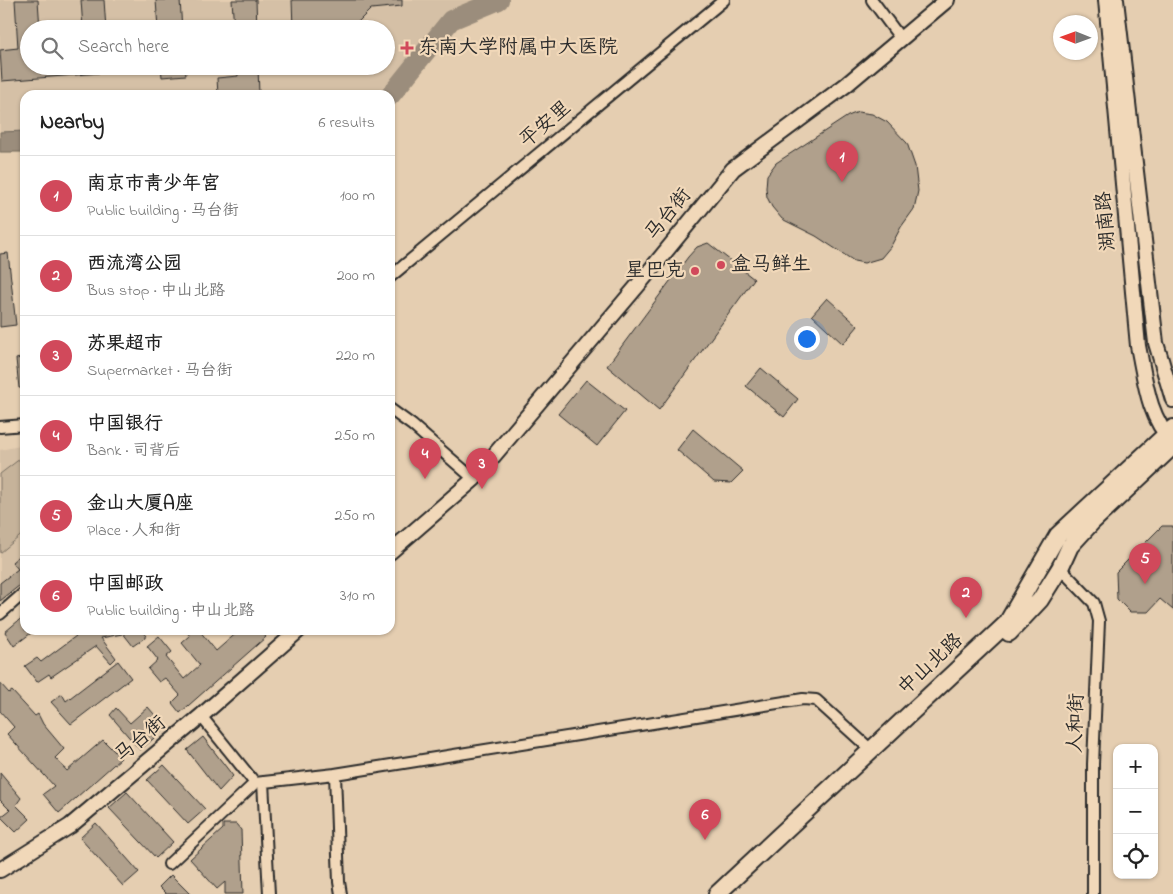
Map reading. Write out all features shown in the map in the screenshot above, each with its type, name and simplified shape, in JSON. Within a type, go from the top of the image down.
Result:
[{"type":"main road","name":"中山北路","points":[[729,894],[1013,629],[1040,600],[1060,568],[1070,546],[1171,438]]},
{"type":"main road","name":"中山北路","points":[[717,894],[1007,623],[1058,535],[1171,438]]},
{"type":"street","name":"平安里","points":[[395,273],[724,0]]},
{"type":"street","points":[[872,0],[901,39]]},
{"type":"street","name":"马台街","points":[[395,548],[474,479],[633,292],[733,169],[846,85],[947,0]]},
{"type":"street","name":"湖南路","points":[[1106,0],[1138,346],[1149,402],[1171,438]]},
{"type":"street","name":"湖南路","points":[[1116,0],[1156,343],[1173,400]]},
{"type":"street","points":[[395,412],[412,424],[474,479]]},
{"type":"street","points":[[0,427],[20,425]]},
{"type":"street","name":"人和街","points":[[1060,568],[1094,603],[1099,621],[1094,764],[1093,894]]},
{"type":"street","points":[[0,614],[20,596]]},
{"type":"street","name":"马台街","points":[[0,870],[70,826],[201,716],[289,635]]},
{"type":"street","points":[[168,864],[259,782],[335,774],[803,699],[816,700],[871,750]]},
{"type":"street","points":[[201,716],[259,782],[269,894]]},
{"type":"street","points":[[335,774],[341,894]]},
{"type":"shaded area","points":[[0,0],[501,0],[451,20],[395,90],[20,90],[20,132],[0,133]]},
{"type":"shaded area","points":[[20,131],[20,152],[0,152],[0,132]]},
{"type":"shaded area","points":[[20,446],[20,588],[0,606],[0,450]]},
{"type":"shaded area","points":[[20,459],[20,536],[0,553],[0,474]]},
{"type":"building","points":[[15,0],[38,0],[39,20],[20,20],[20,75],[76,75],[2,81],[0,50],[18,48]]},
{"type":"building","points":[[81,0],[104,0],[105,20],[82,20]]},
{"type":"building","points":[[156,0],[180,0],[181,20],[157,20]]},
{"type":"building","points":[[232,0],[256,0],[257,20],[233,20]]},
{"type":"building","points":[[292,0],[402,0],[402,6],[371,9],[360,20],[293,20]]},
{"type":"building","points":[[162,75],[186,75],[162,77]]},
{"type":"building","points":[[258,75],[259,90],[218,90],[217,78]]},
{"type":"building","points":[[858,112],[872,114],[887,122],[907,143],[915,166],[918,191],[914,209],[901,227],[891,246],[881,258],[864,263],[854,261],[816,236],[782,219],[772,207],[767,197],[766,188],[767,175],[776,163],[848,116]]},
{"type":"building","points":[[708,243],[754,279],[659,410],[607,366],[688,257],[697,247]]},
{"type":"building","points":[[8,253],[16,325],[0,327],[0,254]]},
{"type":"building","points":[[827,298],[858,326],[843,344],[812,315]]},
{"type":"building","points":[[20,358],[20,388],[19,388],[16,359]]},
{"type":"building","points":[[761,368],[798,399],[784,417],[746,386]]},
{"type":"building","points":[[586,380],[625,411],[597,446],[558,414]]},
{"type":"building","points":[[693,429],[743,471],[731,483],[714,482],[677,450]]},
{"type":"building","points":[[1162,526],[1173,526],[1173,610],[1160,599],[1148,612],[1130,612],[1117,599],[1116,572]]},
{"type":"building","points":[[20,555],[20,585],[0,601],[0,583],[18,569],[12,562]]},
{"type":"building","points":[[20,619],[20,635],[28,635],[14,646],[5,632]]},
{"type":"building","points":[[77,635],[117,635],[101,638],[116,658],[111,663],[96,646],[51,677],[49,674],[37,682],[25,666],[37,658],[41,662]]},
{"type":"building","points":[[124,635],[147,636],[133,646]]},
{"type":"building","points":[[203,635],[216,651],[234,635],[264,635],[266,637],[180,713],[172,703],[180,695],[165,678],[159,682],[148,669],[158,660],[147,646],[159,636],[172,652],[166,657],[184,679],[200,665],[182,643],[190,636]]},
{"type":"building","points":[[118,661],[131,678],[71,724],[51,702],[62,694],[66,701]]},
{"type":"building","points":[[0,683],[9,693],[12,691],[35,716],[38,714],[43,724],[64,749],[55,758],[67,771],[103,740],[121,758],[59,813],[43,794],[54,786],[7,734],[14,727],[0,711]]},
{"type":"building","points":[[148,707],[166,728],[140,750],[110,715],[116,708],[130,723]]},
{"type":"building","points":[[203,737],[233,776],[219,791],[187,750]]},
{"type":"building","points":[[164,765],[205,809],[188,824],[147,780]]},
{"type":"building","points":[[0,773],[21,798],[16,805],[30,819],[16,832],[1,817],[10,810],[0,800]]},
{"type":"building","points":[[127,792],[173,842],[156,858],[109,808]]},
{"type":"building","points":[[96,823],[139,872],[123,886],[80,838]]},
{"type":"building","points":[[223,824],[236,824],[241,830],[243,894],[225,894],[225,882],[217,889],[190,859],[223,829]]},
{"type":"building","points":[[171,875],[190,894],[166,894],[159,887]]},
{"type":"waterway","points":[[395,90],[451,20],[499,0]]},
{"type":"place","name":"东南大学附属中大医院","points":[[407,48]]},
{"type":"place","name":"南京市青少年宫","points":[[842,182]]},
{"type":"place","name":"盒马鲜生","points":[[721,265]]},
{"type":"place","name":"星巴克","points":[[695,271]]},
{"type":"place","name":"中国银行","points":[[425,479]]},
{"type":"place","name":"苏果超市","points":[[482,489]]},
{"type":"place","name":"金山大厦A座","points":[[1145,584]]},
{"type":"place","name":"西流湾公园","points":[[966,618]]},
{"type":"place","name":"中国邮政","points":[[705,840]]}]
